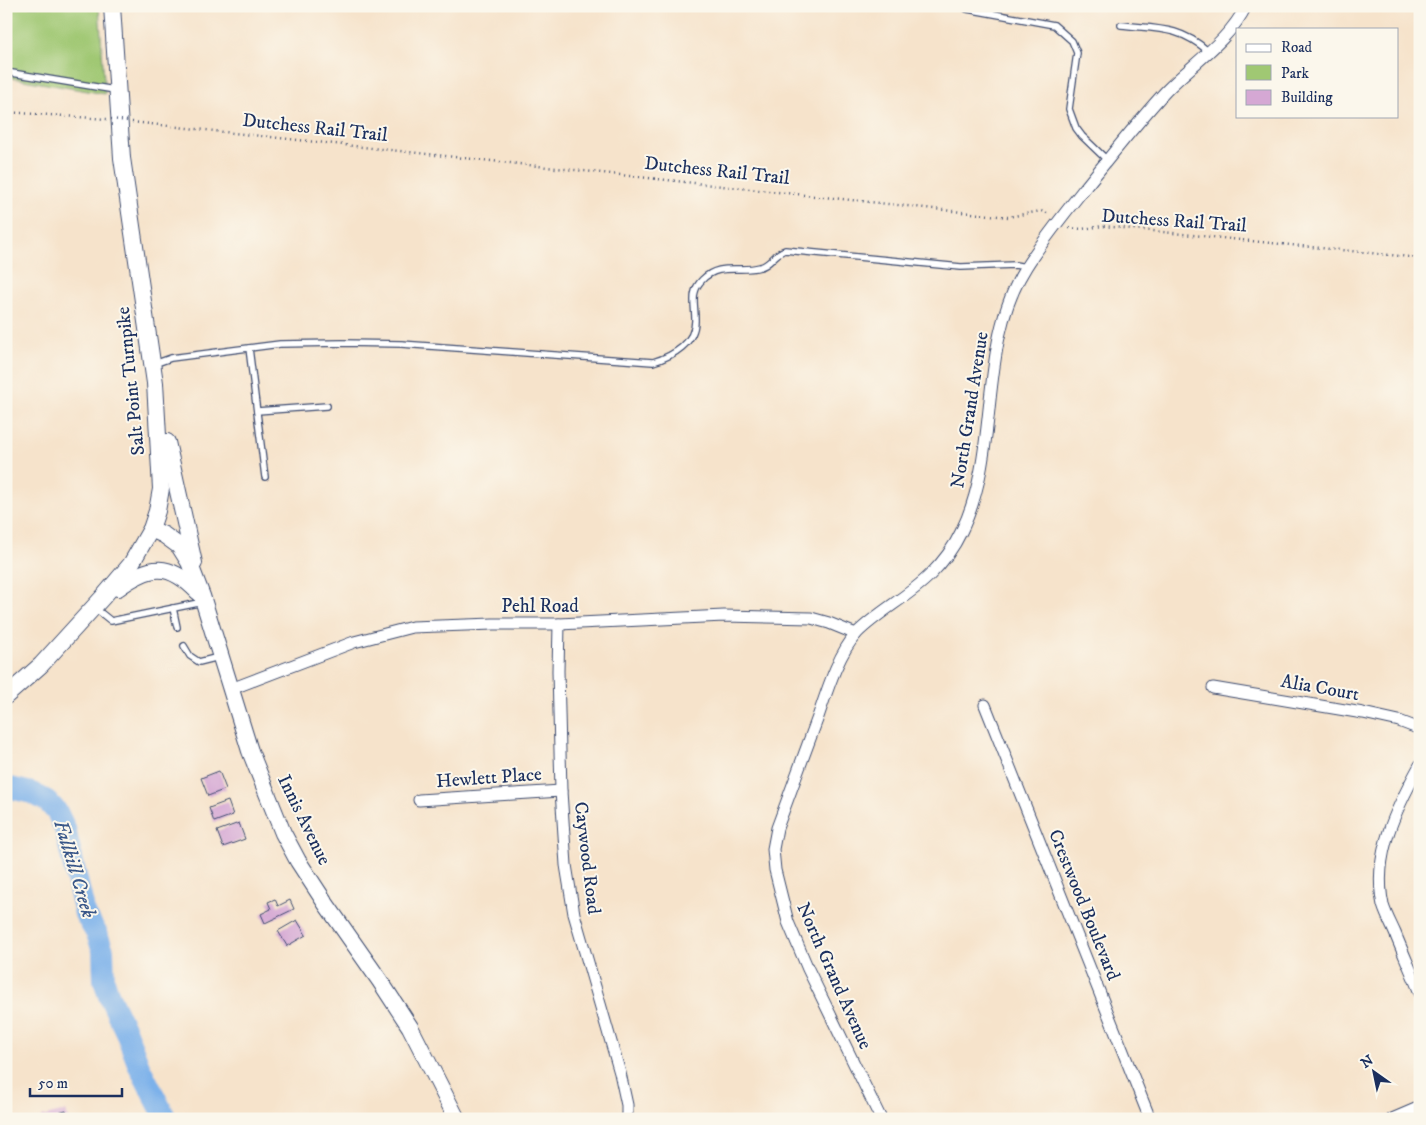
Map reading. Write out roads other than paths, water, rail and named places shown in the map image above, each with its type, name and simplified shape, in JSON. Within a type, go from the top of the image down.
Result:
[{"type":"main road","name":"Salt Point Turnpike","points":[[6,696],[41,664],[99,603],[131,564],[158,510],[161,489],[155,383],[123,171],[112,6]]},
{"type":"main road","points":[[155,383],[203,599]]},
{"type":"main road","name":"Innis Avenue","points":[[150,529],[164,535],[179,546],[189,562],[203,599],[250,751],[283,833],[298,861],[326,904],[410,1026],[457,1119]]},
{"type":"main road","points":[[99,603],[133,577],[154,569],[171,571],[187,581],[203,599]]},
{"type":"street","name":"North Grand Avenue","points":[[881,1119],[837,1030],[788,922],[775,870],[773,849],[777,828],[830,683],[844,652],[856,634],[930,575],[951,549],[962,531],[971,507],[988,427],[997,344],[1003,317],[1014,288],[1026,267],[1060,220],[1107,160],[1154,104],[1241,17],[1246,6]]},
{"type":"street","name":"Pehl Road","points":[[231,689],[354,642],[412,627],[559,624],[724,616],[811,618],[856,634]]},
{"type":"street","name":"Caywood Road","points":[[559,624],[558,671],[561,791],[566,865],[574,914],[620,1073],[627,1105],[627,1119]]},
{"type":"street","name":"Alia Court","points":[[1213,688],[1364,713],[1399,721],[1420,729]]},
{"type":"street","name":"Crestwood Boulevard","points":[[985,705],[1150,1119]]},
{"type":"street","points":[[1420,765],[1398,809],[1388,836],[1381,860],[1380,883],[1384,906],[1420,993]]},
{"type":"street","name":"Hewlett Place","points":[[419,800],[561,791]]},
{"type":"street","points":[[1392,1119],[1420,1107]]},
{"type":"lane","points":[[967,8],[1054,25],[1072,41],[1078,53],[1068,109],[1076,128],[1082,136],[1107,160]]},
{"type":"lane","points":[[1121,25],[1172,30],[1195,40],[1208,51]]},
{"type":"lane","points":[[6,72],[117,90]]},
{"type":"lane","points":[[152,365],[171,358],[280,344],[401,344],[653,362],[666,358],[690,340],[695,330],[693,297],[696,287],[711,272],[722,268],[760,268],[767,265],[777,253],[785,250],[961,267],[1015,265],[1026,267]]},
{"type":"lane","points":[[250,348],[264,477]]},
{"type":"lane","points":[[257,411],[327,406]]},
{"type":"lane","points":[[99,603],[111,621],[173,608],[203,599]]},
{"type":"lane","points":[[173,608],[177,627]]},
{"type":"lane","points":[[184,646],[190,656],[199,662],[221,657]]},
{"type":"waterway","name":"Fallkill Creek","points":[[6,787],[32,793],[47,801],[57,812],[65,829],[85,914],[97,934],[103,950],[104,980],[109,996],[139,1066],[166,1119]]}]
